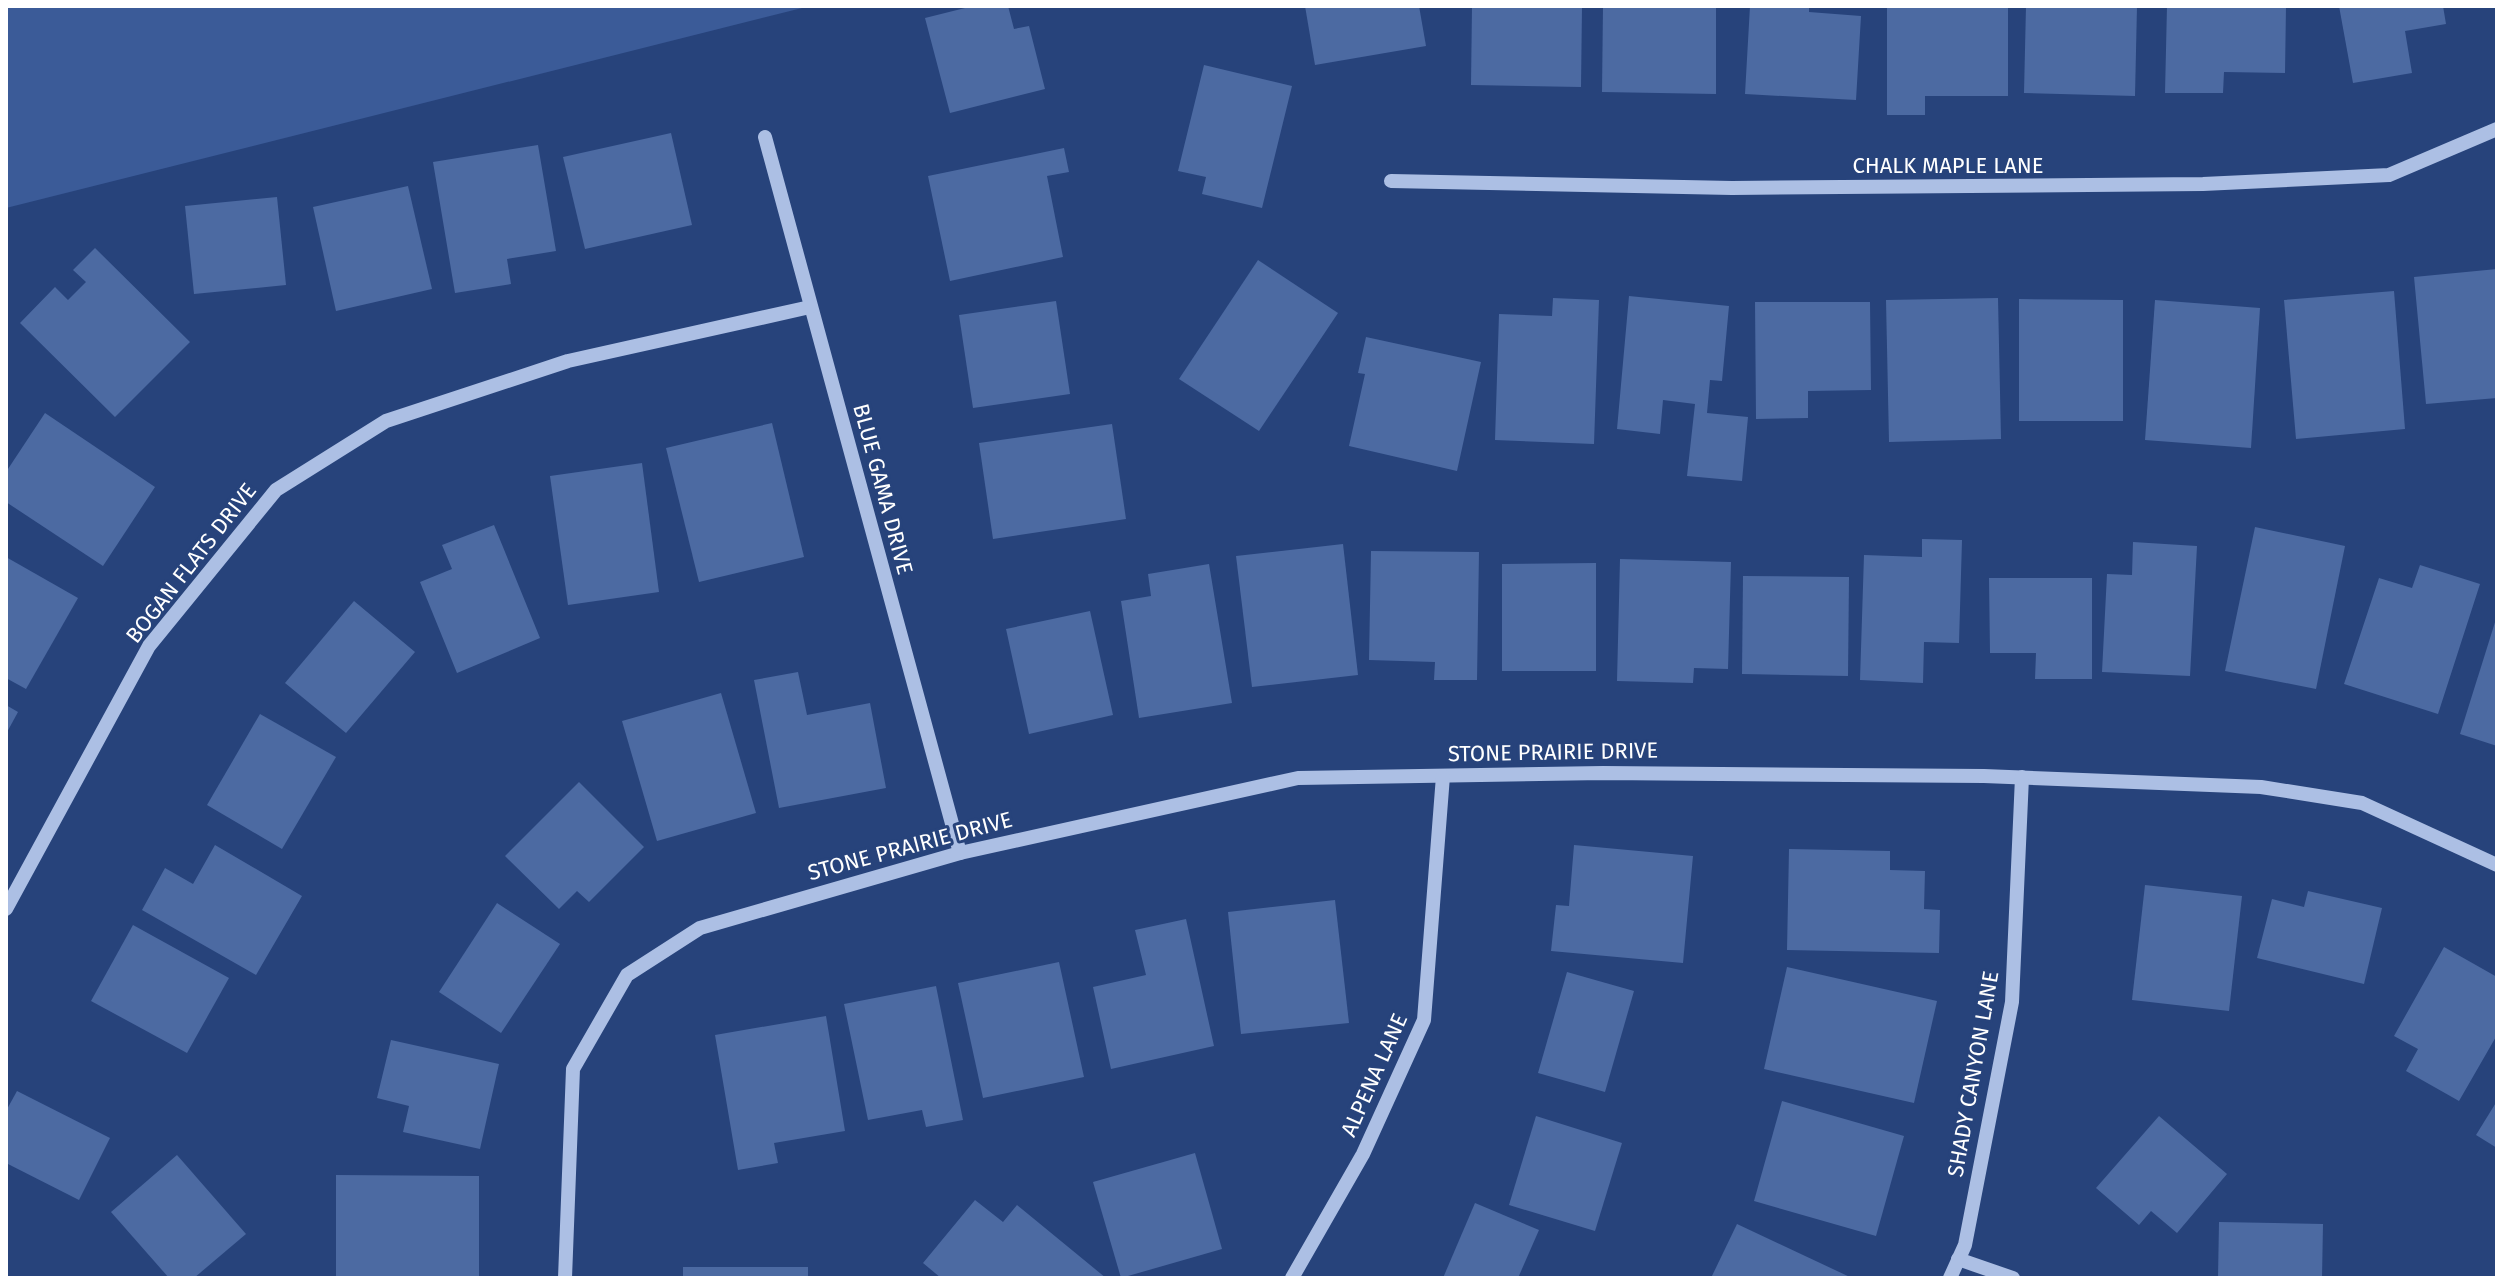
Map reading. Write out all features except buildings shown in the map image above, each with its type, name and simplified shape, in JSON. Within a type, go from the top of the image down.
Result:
[{"type":"street","name":"CHALK MAPLE LANE","points":[[1391,181],[1732,188],[2203,184],[2389,175],[2497,129]]},
{"type":"street","name":"BLUE GAMA DRIVE","points":[[765,137],[960,853]]},
{"type":"street","name":"BOGAN FLATS DRIVE","points":[[6,909],[149,646],[276,490],[386,421],[568,361],[810,307]]},
{"type":"street","name":"STONE PRAIRIE DRIVE","points":[[565,1278],[573,1069],[627,975],[700,928],[960,853],[1298,778],[1619,773],[2022,777],[2261,787],[2362,803],[2497,865]]},
{"type":"street","name":"ALPENA LANE","points":[[1292,1278],[1363,1154],[1424,1020],[1443,776]]},
{"type":"street","name":"SHADY CANYON LANE","points":[[1950,1278],[1965,1245],[2012,1002],[2022,777]]},
{"type":"street","points":[[1958,1259],[2013,1278]]},
{"type":"shaded area","points":[[6,6],[810,6],[6,208]]}]
